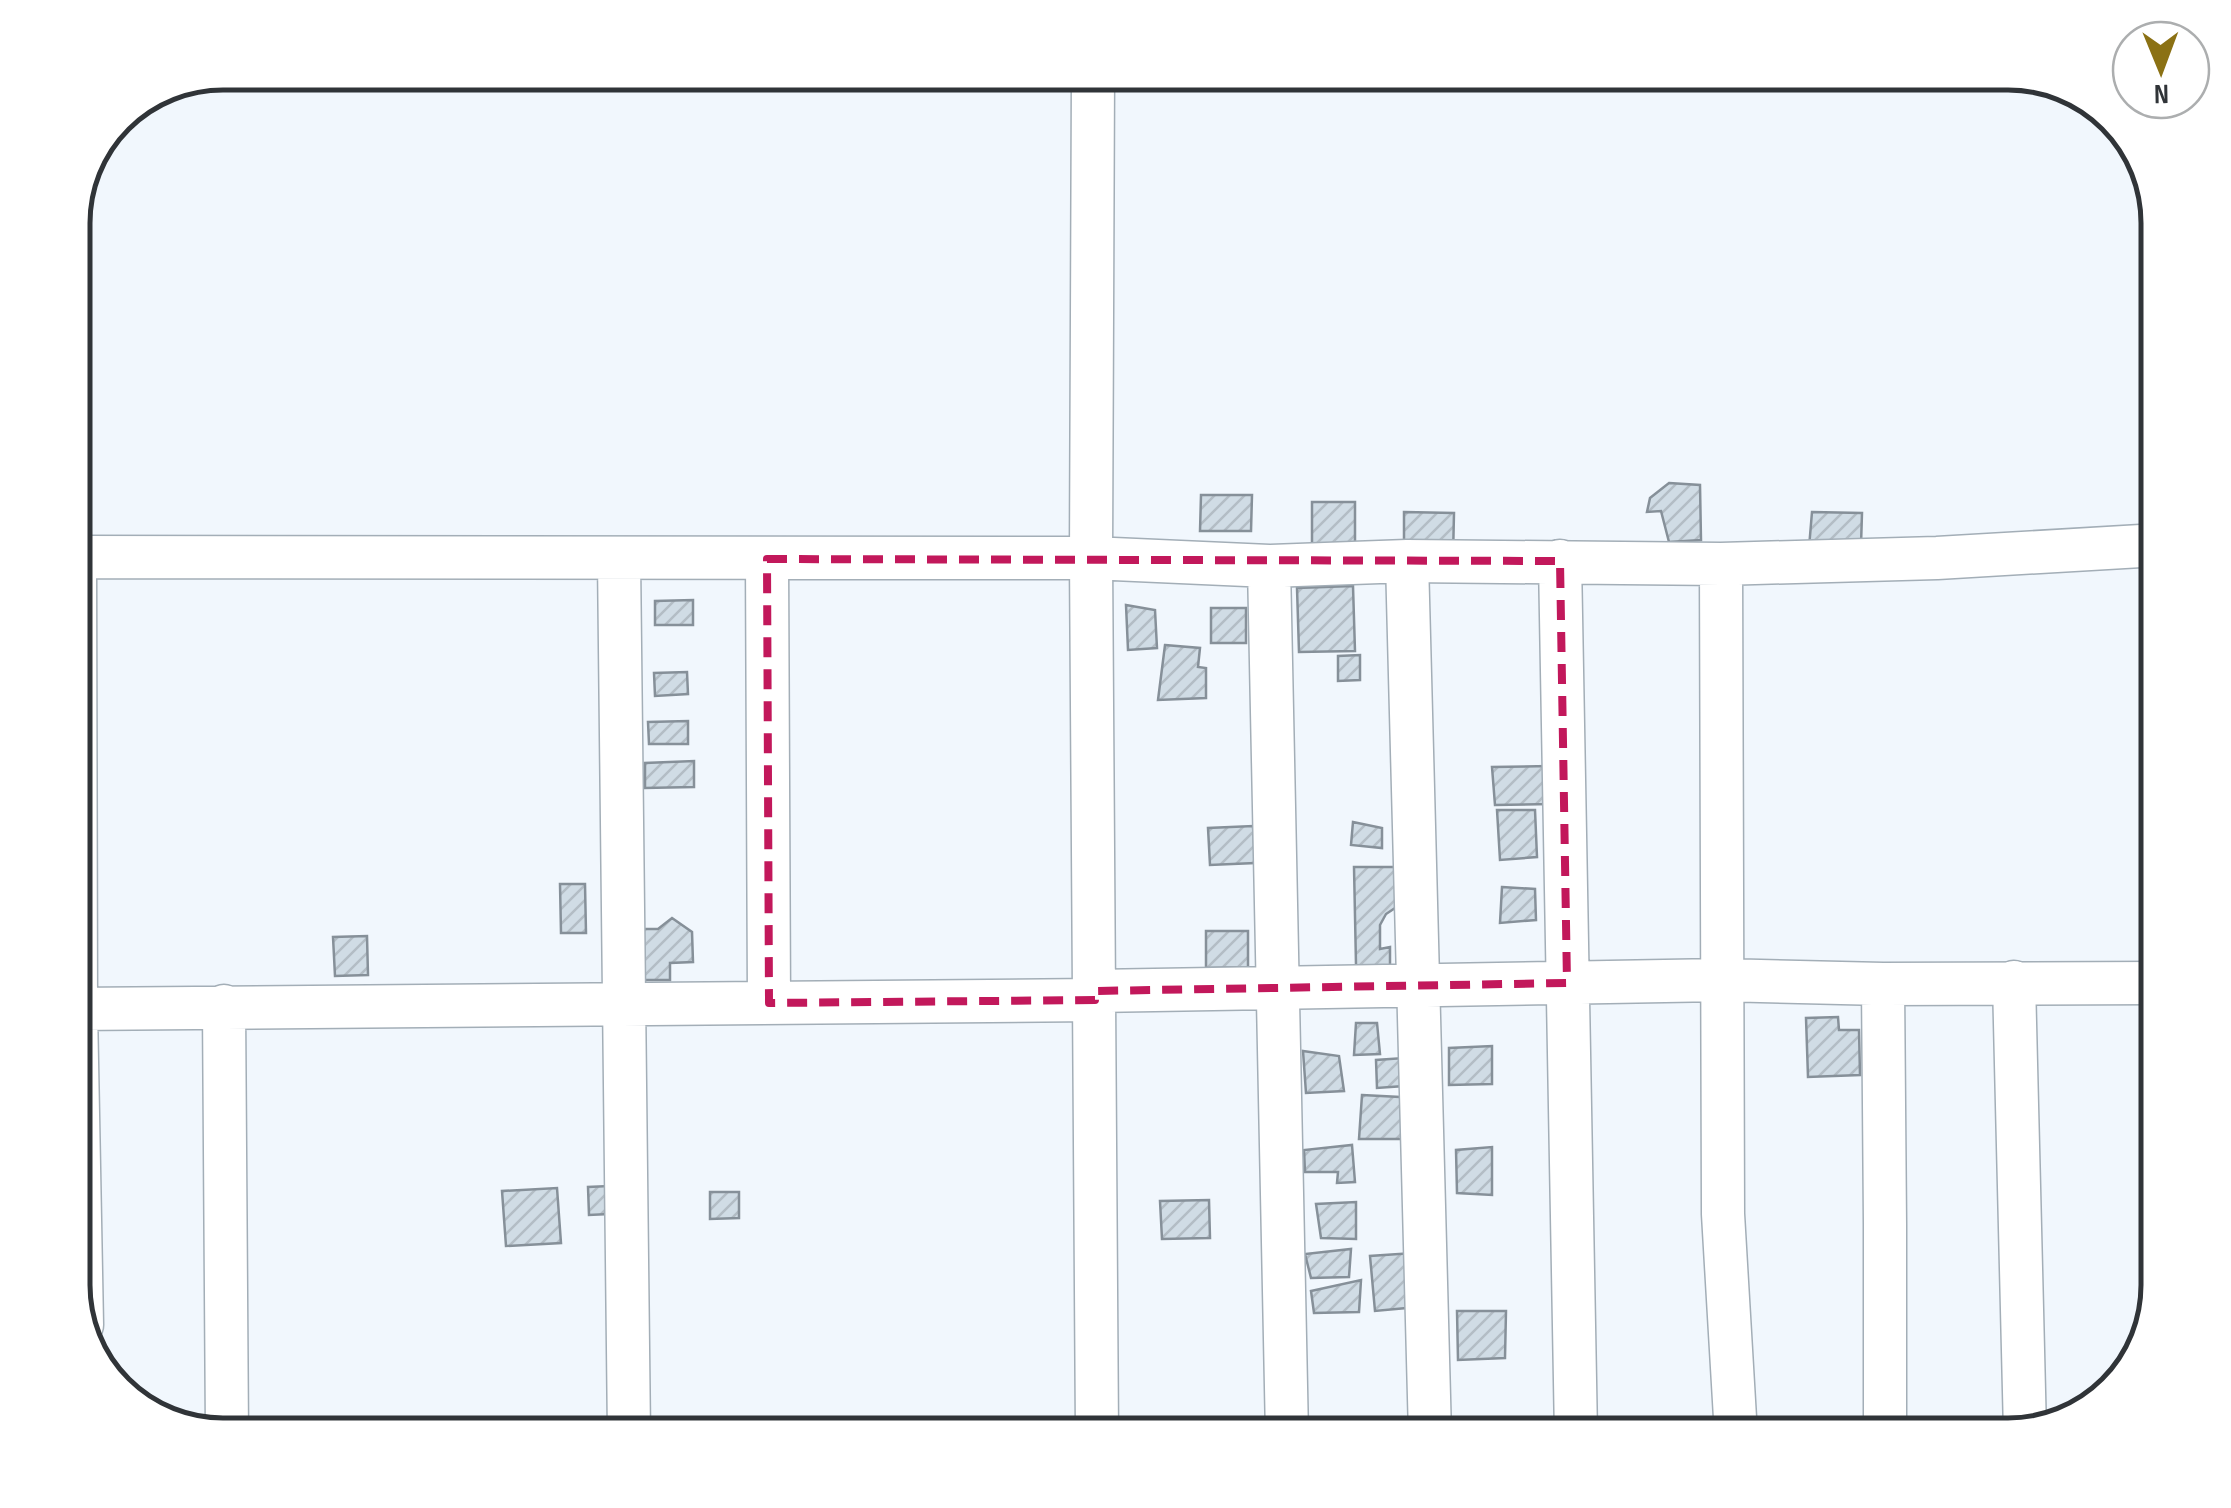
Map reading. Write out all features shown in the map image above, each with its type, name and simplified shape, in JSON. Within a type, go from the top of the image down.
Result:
[{"type":"street","points":[[1093,90],[1096,1418]]},
{"type":"street","points":[[90,557],[1091,558],[1269,566],[1560,561],[1722,564],[1937,558],[2141,546]]},
{"type":"street","points":[[618,559],[630,1418]]},
{"type":"street","points":[[767,559],[769,1003]]},
{"type":"street","points":[[1560,561],[1576,1418]]},
{"type":"street","points":[[1407,562],[1430,1418]]},
{"type":"street","points":[[1722,564],[1723,1214],[1735,1418]]},
{"type":"street","points":[[1269,566],[1287,1418]]},
{"type":"street","points":[[90,1009],[769,1003],[1721,980],[2141,983]]},
{"type":"street","points":[[2014,982],[2025,1416]]},
{"type":"street","points":[[1882,984],[1885,1418]]},
{"type":"street","points":[[224,1006],[228,1418]]},
{"type":"highlighted area","points":[[767,559],[1560,561],[1567,983],[1095,991],[1095,1000],[769,1003]]},
{"type":"building","points":[[1669,483],[1700,485],[1701,540],[1669,542],[1661,511],[1647,512],[1650,498]]},
{"type":"building","points":[[1201,495],[1252,495],[1251,531],[1200,531]]},
{"type":"building","points":[[1312,502],[1355,502],[1355,545],[1312,545]]},
{"type":"building","points":[[1404,512],[1454,513],[1453,557],[1404,556]]},
{"type":"building","points":[[1812,512],[1862,513],[1861,545],[1809,548]]},
{"type":"building","points":[[1353,586],[1355,651],[1299,652],[1297,588]]},
{"type":"building","points":[[693,600],[693,625],[655,625],[655,601]]},
{"type":"building","points":[[1126,605],[1155,610],[1157,648],[1128,650]]},
{"type":"building","points":[[1211,608],[1246,608],[1246,643],[1211,643]]},
{"type":"building","points":[[1165,645],[1200,648],[1198,667],[1206,668],[1206,698],[1158,700]]},
{"type":"building","points":[[1360,655],[1360,680],[1338,681],[1338,656]]},
{"type":"building","points":[[687,672],[688,694],[655,696],[654,673]]},
{"type":"building","points":[[688,721],[688,744],[649,744],[648,722]]},
{"type":"building","points":[[694,761],[694,787],[645,788],[645,763]]},
{"type":"building","points":[[1549,766],[1550,804],[1495,805],[1492,767]]},
{"type":"building","points":[[1497,810],[1535,810],[1537,857],[1500,860]]},
{"type":"building","points":[[1353,822],[1382,828],[1382,848],[1351,845]]},
{"type":"building","points":[[1253,826],[1255,863],[1210,865],[1208,828]]},
{"type":"building","points":[[1354,867],[1398,867],[1401,904],[1386,914],[1380,925],[1380,949],[1390,947],[1390,971],[1356,965]]},
{"type":"building","points":[[560,884],[585,884],[586,933],[561,933]]},
{"type":"building","points":[[1502,887],[1535,889],[1536,920],[1500,923]]},
{"type":"building","points":[[672,918],[692,932],[693,962],[670,963],[670,980],[642,980],[641,929],[658,929]]},
{"type":"building","points":[[1206,931],[1248,931],[1248,967],[1206,968]]},
{"type":"building","points":[[367,936],[368,975],[335,976],[333,937]]},
{"type":"building","points":[[1838,1017],[1839,1030],[1859,1030],[1860,1075],[1808,1077],[1806,1018]]},
{"type":"building","points":[[1356,1023],[1377,1023],[1380,1054],[1354,1055]]},
{"type":"building","points":[[1492,1046],[1492,1084],[1449,1085],[1449,1048]]},
{"type":"building","points":[[1303,1051],[1339,1056],[1344,1091],[1306,1093]]},
{"type":"building","points":[[1404,1058],[1404,1086],[1377,1088],[1376,1060]]},
{"type":"building","points":[[1362,1095],[1400,1097],[1406,1139],[1359,1139]]},
{"type":"building","points":[[1352,1145],[1355,1182],[1337,1183],[1338,1172],[1305,1172],[1304,1150]]},
{"type":"building","points":[[1492,1147],[1492,1195],[1457,1193],[1456,1150]]},
{"type":"building","points":[[609,1186],[609,1214],[589,1215],[588,1187]]},
{"type":"building","points":[[557,1188],[561,1243],[506,1246],[502,1191]]},
{"type":"building","points":[[710,1192],[739,1192],[739,1218],[710,1219]]},
{"type":"building","points":[[1209,1200],[1210,1238],[1162,1239],[1160,1201]]},
{"type":"building","points":[[1356,1202],[1356,1239],[1321,1238],[1316,1204]]},
{"type":"building","points":[[1351,1249],[1349,1277],[1311,1278],[1305,1254]]},
{"type":"building","points":[[1413,1253],[1417,1307],[1375,1311],[1370,1256]]},
{"type":"building","points":[[1361,1280],[1359,1312],[1314,1313],[1311,1291]]},
{"type":"building","points":[[1457,1311],[1506,1311],[1505,1358],[1458,1360]]}]
